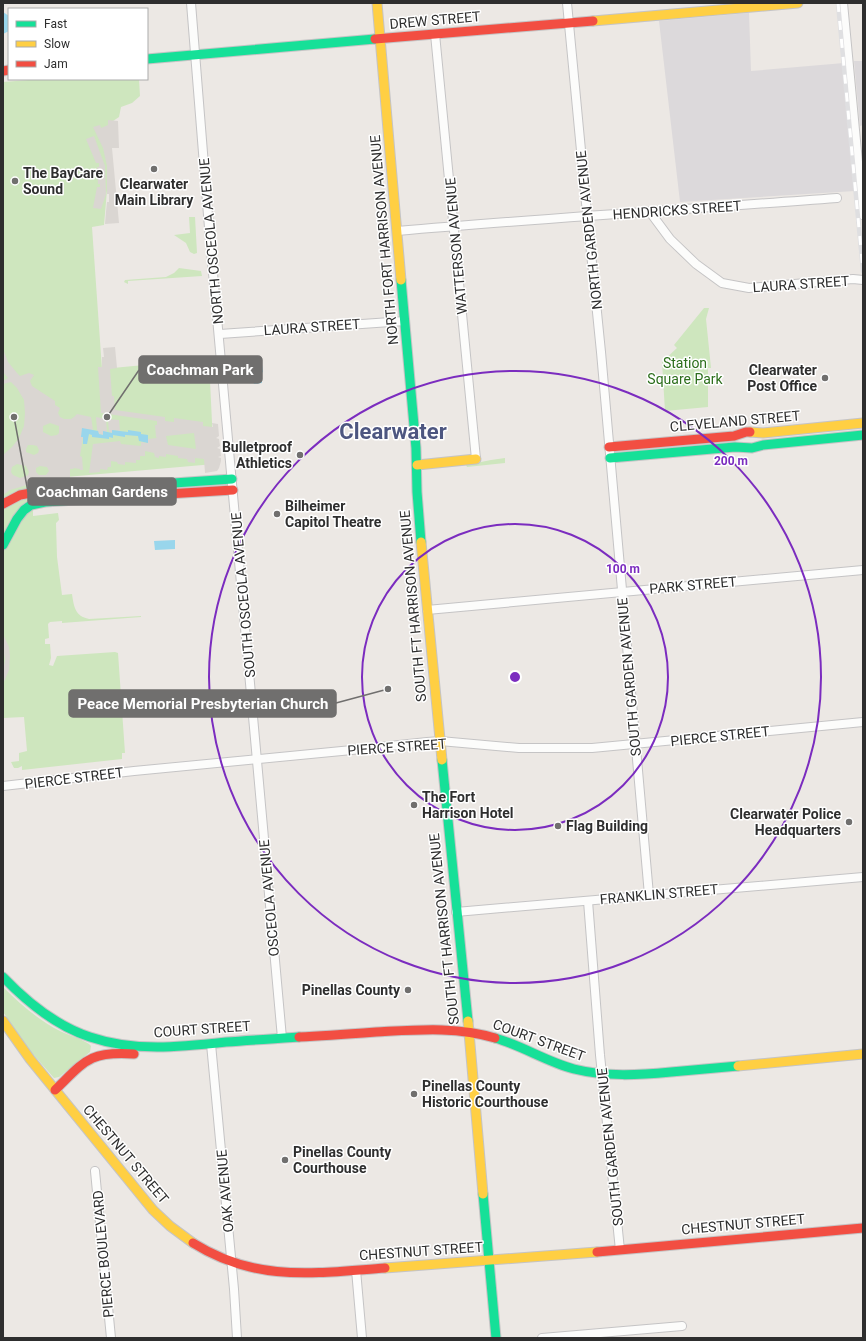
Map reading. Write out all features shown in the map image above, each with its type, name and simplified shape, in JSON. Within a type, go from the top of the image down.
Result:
[{"type":"street","name":"NORTH OSCEOLA AVENUE","points":[[191,3],[232,479]]},
{"type":"street","name":"NORTH FORT HARRISON AVENUE","points":[[377,3],[416,448],[417,475]]},
{"type":"street","name":"NORTH GARDEN AVENUE","points":[[567,3],[610,458]]},
{"type":"street","name":"DREW STREET","points":[[148,59],[798,3]]},
{"type":"street","points":[[843,3],[863,215]]},
{"type":"street","name":"WATTERSON AVENUE","points":[[435,34],[476,459]]},
{"type":"street","name":"HENDRICKS STREET","points":[[397,231],[837,198]]},
{"type":"street","name":"LAURA STREET","points":[[650,212],[670,239],[696,264],[722,283],[749,288],[863,280]]},
{"type":"street","name":"LAURA STREET","points":[[220,334],[405,321]]},
{"type":"street","name":"CLEVELAND STREET","points":[[609,447],[734,436],[746,432],[763,433],[863,423]]},
{"type":"street","name":"CLEVELAND STREET","points":[[610,458],[735,447],[752,448],[763,445],[863,435]]},
{"type":"street","name":"SOUTH GARDEN AVENUE","points":[[610,458],[649,896]]},
{"type":"street","points":[[417,465],[476,459]]},
{"type":"street","name":"SOUTH FT HARRISON AVENUE","points":[[417,475],[417,492],[427,610],[496,1338]]},
{"type":"street","points":[[3,504],[20,495],[31,493],[232,479]]},
{"type":"street","name":"SOUTH OSCEOLA AVENUE","points":[[232,479],[257,759]]},
{"type":"street","points":[[3,545],[8,539],[21,513],[30,506],[45,502],[233,490]]},
{"type":"street","points":[[3,507],[18,518]]},
{"type":"street","name":"PARK STREET","points":[[427,610],[863,570]]},
{"type":"street","name":"PIERCE STREET","points":[[3,786],[134,771],[440,742],[538,749],[592,748],[863,722]]},
{"type":"street","name":"OSCEOLA AVENUE","points":[[257,759],[282,1038]]},
{"type":"street","name":"FRANKLIN STREET","points":[[456,912],[863,877]]},
{"type":"street","name":"SOUTH GARDEN AVENUE","points":[[588,901],[599,1048],[620,1250]]},
{"type":"street","name":"COURT STREET","points":[[3,977],[31,1005],[69,1029],[110,1043],[133,1047],[162,1047],[419,1030],[452,1030],[468,1031],[506,1041],[565,1067],[602,1074],[635,1075],[863,1054]]},
{"type":"street","name":"CHESTNUT STREET","points":[[3,1021],[30,1059],[153,1210],[166,1223],[194,1245],[231,1263],[249,1268],[285,1274],[307,1274],[489,1261],[736,1238],[863,1228]]},
{"type":"street","points":[[55,1090],[71,1073],[85,1062],[100,1055],[119,1053],[162,1054],[189,1052],[211,1044]]},
{"type":"street","name":"OAK AVENUE","points":[[211,1044],[234,1289],[237,1338]]},
{"type":"street","name":"PIERCE BOULEVARD","points":[[96,1171],[110,1338]]},
{"type":"street","points":[[356,1270],[362,1338]]},
{"type":"street","points":[[542,1338],[682,1326]]},
{"type":"shaded area","points":[[749,13],[751,71],[844,63],[855,191],[680,202],[659,21]]},
{"type":"shaded area","points":[[854,61],[863,61],[863,125],[860,126]]},
{"type":"shaded area","points":[[108,120],[118,121],[119,148],[112,148],[119,223],[105,224],[107,202],[109,202],[109,194],[107,194],[107,166],[103,148],[93,127],[100,125],[101,128],[108,125]]},
{"type":"shaded area","points":[[94,136],[105,166],[106,194],[101,209],[93,208],[97,187],[100,187],[100,184],[98,184],[97,167],[99,167],[99,163],[96,163],[86,139]]},
{"type":"shaded area","points":[[115,347],[117,368],[110,369],[112,396],[114,396],[115,410],[165,417],[165,421],[174,422],[174,418],[203,422],[203,426],[213,427],[212,423],[218,424],[219,436],[216,438],[219,439],[220,446],[217,448],[220,449],[221,456],[218,457],[221,458],[221,461],[217,471],[205,473],[204,459],[195,458],[195,463],[188,462],[187,459],[178,458],[178,456],[166,454],[166,457],[159,456],[159,458],[155,457],[154,453],[145,451],[145,456],[140,456],[140,460],[136,460],[136,463],[125,462],[125,465],[111,461],[111,467],[108,467],[107,470],[100,469],[100,472],[89,473],[93,444],[120,441],[121,444],[141,446],[141,442],[148,443],[148,439],[157,438],[155,425],[157,425],[157,421],[101,413],[98,367],[102,367],[102,357],[104,357],[103,348]],"holes":[[[194,433],[196,449],[168,445],[166,436]]]},
{"type":"shaded area","points":[[3,349],[8,362],[20,376],[29,373],[34,375],[30,381],[32,386],[55,401],[55,405],[60,408],[58,413],[60,417],[64,419],[71,419],[77,414],[91,417],[93,430],[82,429],[83,437],[80,456],[82,457],[83,470],[74,468],[70,469],[70,482],[27,485],[10,490],[3,495],[3,455],[19,438],[24,426],[25,413],[24,400],[17,388],[11,382],[3,384],[3,381],[8,378],[3,372]],"holes":[[[50,423],[59,426],[59,433],[51,436],[43,432],[43,426]],[[28,445],[33,445],[37,446],[39,450],[38,453],[34,455],[26,452]],[[17,464],[26,466],[29,472],[28,475],[20,478],[13,475],[11,472],[12,467]],[[40,466],[47,467],[49,471],[46,475],[39,475],[36,472],[36,468]]]},
{"type":"shaded area","points":[[96,417],[106,419],[107,432],[103,435],[99,434],[97,430]]},
{"type":"shaded area","points":[[108,419],[119,420],[120,431],[113,430],[113,433],[109,432]]},
{"type":"shaded area","points":[[3,634],[9,647],[10,656],[9,670],[3,684],[5,660]]},
{"type":"green space","points":[[29,80],[139,80],[140,96],[132,103],[121,107],[119,117],[113,121],[104,225],[92,227],[102,369],[209,360],[214,464],[32,480],[32,485],[59,483],[60,486],[33,500],[33,516],[58,513],[59,520],[56,523],[57,557],[62,595],[72,594],[76,610],[84,618],[141,617],[62,623],[62,621],[50,622],[48,624],[49,638],[45,639],[45,644],[50,644],[51,658],[49,665],[53,666],[57,656],[118,653],[125,753],[122,753],[122,759],[22,770],[22,766],[14,768],[11,762],[19,761],[19,753],[27,751],[24,717],[3,718],[3,82]]},
{"type":"green space","points":[[189,217],[195,217],[197,253],[194,254],[190,252],[186,243],[174,235],[190,233]]},
{"type":"green space","points":[[179,268],[201,271],[202,276],[128,281],[128,284],[124,282],[125,280],[166,277],[174,273]]},
{"type":"green space","name":"Station Square Park","points":[[704,308],[709,308],[706,319],[711,368],[708,368],[708,407],[665,411],[662,362],[677,348],[674,345]]},
{"type":"green space","points":[[505,458],[505,463],[467,467],[466,465],[491,460]]},
{"type":"green space","points":[[3,987],[44,1022],[89,1044],[91,1046],[90,1052],[59,1077],[54,1078],[32,1053],[3,1012]]},
{"type":"water","points":[[3,12],[8,15],[8,32],[3,34]]},
{"type":"water","points":[[259,359],[263,372],[261,373],[262,383],[254,384],[253,381],[250,381],[248,360]]},
{"type":"water","points":[[82,428],[98,431],[99,434],[103,435],[103,431],[112,433],[112,430],[141,432],[141,434],[148,435],[148,443],[139,441],[138,436],[125,435],[125,437],[113,435],[113,438],[109,437],[109,439],[92,437],[92,435],[89,434],[87,444],[83,444],[83,437],[81,437]]},
{"type":"water","points":[[175,540],[175,549],[155,550],[154,541]]},
{"type":"railway","points":[[838,3],[863,271]]},
{"type":"traffic: fast","points":[[148,59],[375,39]]},
{"type":"traffic: fast","points":[[401,280],[416,448],[417,492],[421,542]]},
{"type":"traffic: fast","points":[[610,458],[735,447],[752,448],[763,445],[863,435]]},
{"type":"traffic: fast","points":[[130,486],[232,479]]},
{"type":"traffic: fast","points":[[3,545],[17,519],[24,510],[31,505],[45,502],[167,494]]},
{"type":"traffic: fast","points":[[442,760],[468,1021]]},
{"type":"traffic: fast","points":[[3,977],[32,1004],[54,1020],[77,1032],[107,1042],[123,1045],[174,1047],[299,1037]]},
{"type":"traffic: fast","points":[[495,1038],[564,1066],[586,1072],[622,1075],[738,1066]]},
{"type":"traffic: fast","points":[[483,1194],[496,1338]]},
{"type":"traffic: slow","points":[[377,3],[401,280]]},
{"type":"traffic: slow","points":[[593,21],[798,3]]},
{"type":"traffic: slow","points":[[750,432],[763,433],[863,423]]},
{"type":"traffic: slow","points":[[417,465],[476,459]]},
{"type":"traffic: slow","points":[[421,542],[442,760]]},
{"type":"traffic: slow","points":[[3,1021],[30,1059],[153,1210],[170,1226],[193,1243]]},
{"type":"traffic: slow","points":[[468,1021],[483,1194]]},
{"type":"traffic: slow","points":[[738,1066],[863,1054]]},
{"type":"traffic: slow","points":[[385,1268],[597,1252]]},
{"type":"traffic: jam","points":[[375,39],[593,21]]},
{"type":"traffic: jam","points":[[3,71],[8,70]]},
{"type":"traffic: jam","points":[[609,447],[734,436],[750,432]]},
{"type":"traffic: jam","points":[[3,504],[20,495],[31,493],[130,486]]},
{"type":"traffic: jam","points":[[167,494],[233,490]]},
{"type":"traffic: jam","points":[[299,1037],[391,1031],[450,1030],[480,1034],[495,1038]]},
{"type":"traffic: jam","points":[[55,1090],[81,1065],[97,1056],[119,1053],[134,1054]]},
{"type":"traffic: jam","points":[[597,1252],[863,1228]]},
{"type":"traffic: jam","points":[[193,1243],[217,1256],[263,1270],[310,1273],[385,1268]]},
{"type":"place","name":"Clearwater Main Library","points":[[154,169]]},
{"type":"place","name":"The BayCare Sound","points":[[15,181]]},
{"type":"place","name":"Clearwater Post Office","points":[[825,378]]},
{"type":"place","name":"Coachman Gardens","points":[[14,417]]},
{"type":"place","name":"Coachman Park","points":[[107,417]]},
{"type":"place","name":"Bulletproof Athletics","points":[[300,455]]},
{"type":"place","name":"Bilheimer Capitol Theatre","points":[[277,514]]},
{"type":"place","name":"Peace Memorial Presbyterian Church","points":[[388,689]]},
{"type":"place","name":"The Fort Harrison Hotel","points":[[414,805]]},
{"type":"place","name":"Clearwater Police Headquarters","points":[[849,822]]},
{"type":"place","name":"Flag Building","points":[[558,826]]},
{"type":"place","name":"Pinellas County","points":[[408,990]]},
{"type":"place","name":"Pinellas County Historic Courthouse","points":[[414,1094]]},
{"type":"place","name":"Pinellas County Courthouse","points":[[285,1160]]},
{"type":"district","name":"Clearwater","points":[[393,431]]}]
